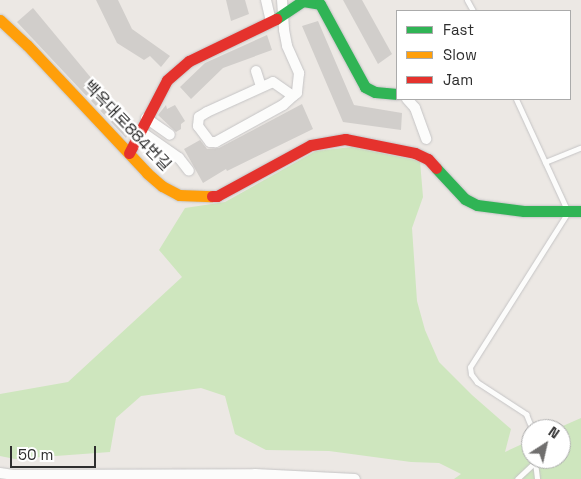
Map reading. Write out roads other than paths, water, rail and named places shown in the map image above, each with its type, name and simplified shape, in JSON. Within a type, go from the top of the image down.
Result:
[{"type":"street","points":[[266,0],[271,22]]},
{"type":"street","points":[[282,0],[287,46],[300,73],[297,93],[293,96],[266,115],[216,142],[210,142],[198,126],[199,117],[261,86],[273,82],[293,96]]},
{"type":"street","points":[[129,153],[139,130],[167,80],[189,61],[271,22],[303,1],[320,4],[365,87],[375,92],[396,94]]},
{"type":"street","name":"백옥대로884번길","points":[[0,20],[27,45],[162,186],[179,194],[217,196],[312,145],[345,139],[415,153],[428,159],[465,199],[477,204],[524,211],[581,211]]},
{"type":"street","points":[[256,71],[261,86]]},
{"type":"street","points":[[408,100],[415,108],[426,140]]},
{"type":"street","points":[[146,118],[170,135]]},
{"type":"street","points":[[139,130],[180,158],[189,171]]},
{"type":"street","points":[[0,473],[16,476],[255,474],[355,479]]},
{"type":"lane","points":[[516,100],[568,212],[470,367],[471,374],[477,382],[526,414],[528,419]]},
{"type":"lane","points":[[545,162],[580,148]]},
{"type":"lane","points":[[517,479],[526,469]]}]
